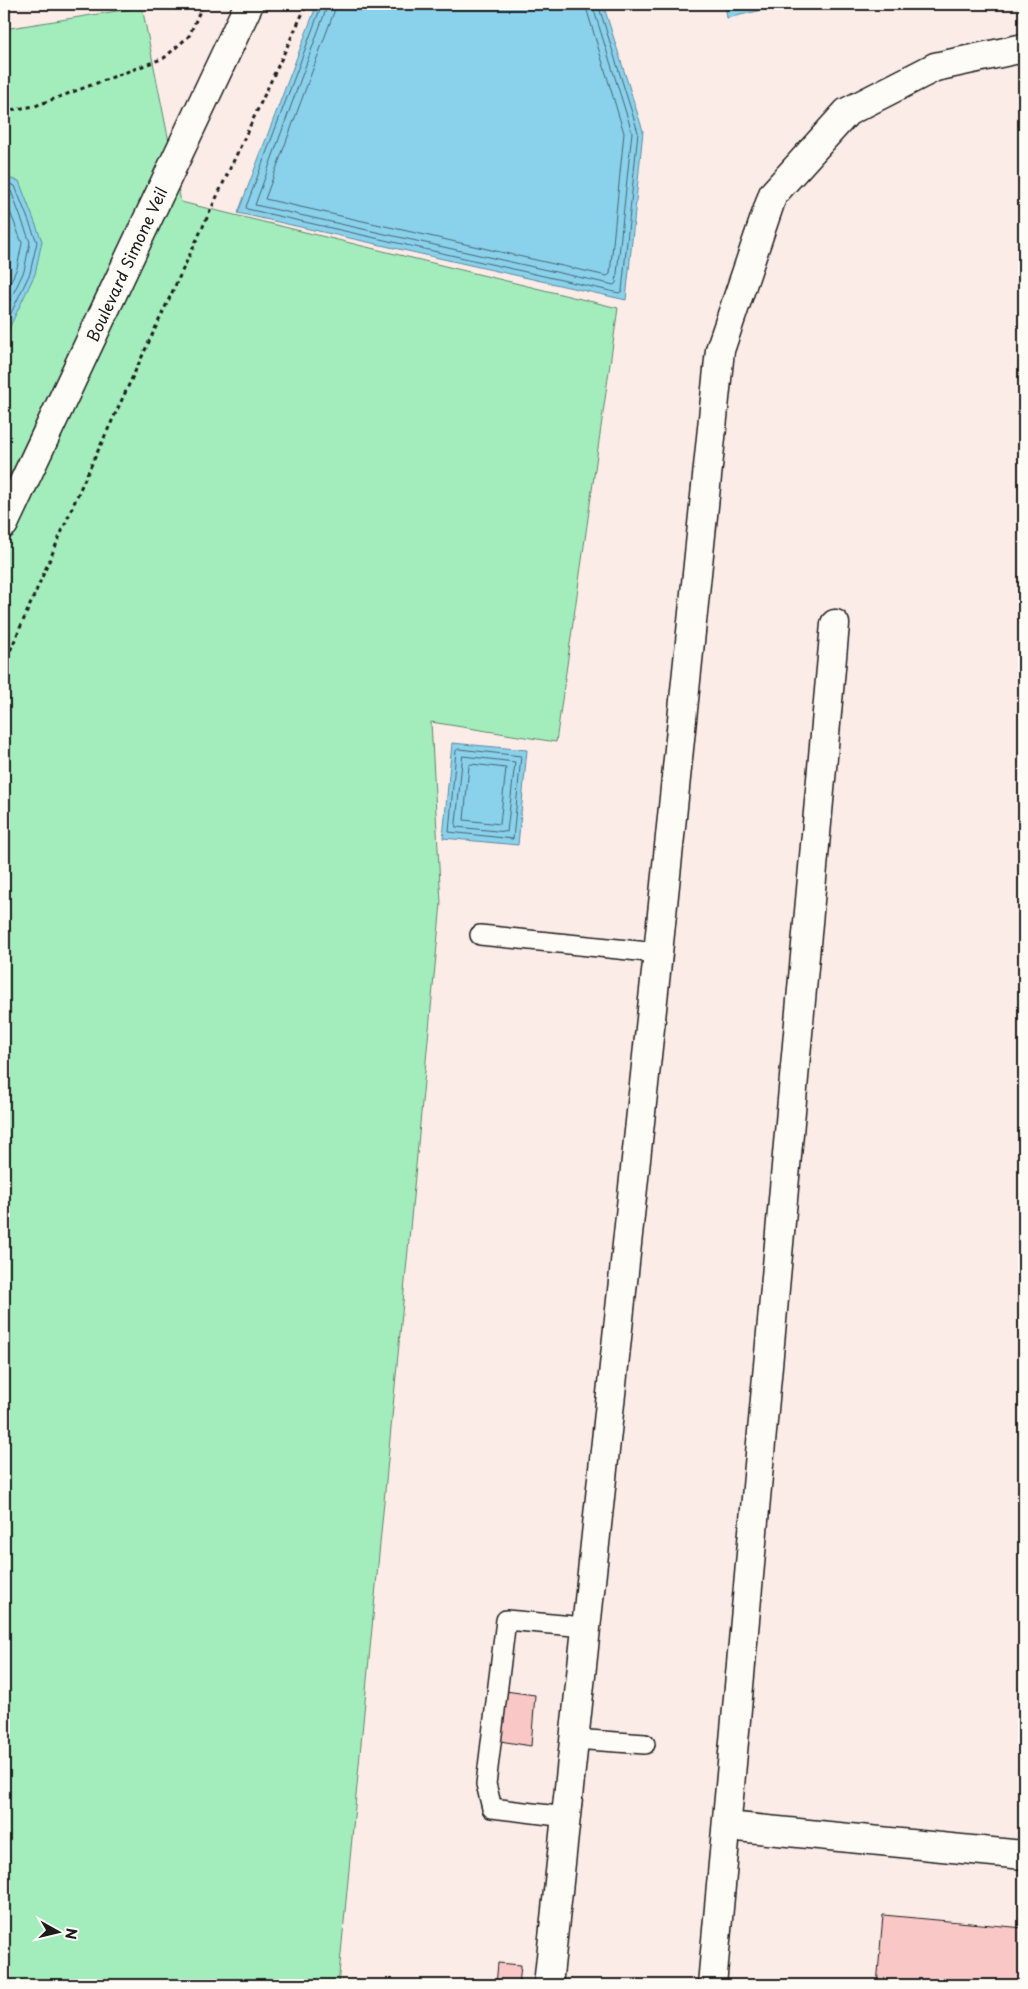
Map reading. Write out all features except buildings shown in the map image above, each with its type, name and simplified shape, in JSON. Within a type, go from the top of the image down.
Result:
[{"type":"street","name":"Boulevard Simone Veil","points":[[4,524],[249,4]]},
{"type":"street","points":[[548,1985],[720,350],[773,194],[847,112],[935,68],[1024,48]]},
{"type":"street","points":[[712,1985],[835,624]]},
{"type":"street","points":[[726,1826],[1024,1855]]},
{"type":"lane","points":[[480,936],[658,953]]},
{"type":"lane","points":[[566,1817],[492,1808],[486,1784],[506,1620],[585,1627]]},
{"type":"lane","points":[[574,1739],[645,1744]]},
{"type":"path","points":[[4,111],[35,106],[164,58],[189,36],[203,4]]},
{"type":"path","points":[[4,665],[82,485],[306,4]]},
{"type":"green space","points":[[142,7],[181,202],[618,308],[556,742],[431,722],[441,903],[338,1985],[4,1985],[4,29]]},
{"type":"water","points":[[317,4],[603,4],[643,131],[626,300],[238,213]]},
{"type":"water","points":[[725,4],[789,4],[727,18]]},
{"type":"water","points":[[4,177],[19,181],[42,241],[35,274],[4,339]]},
{"type":"water","points":[[452,743],[527,750],[518,845],[443,838]]}]
